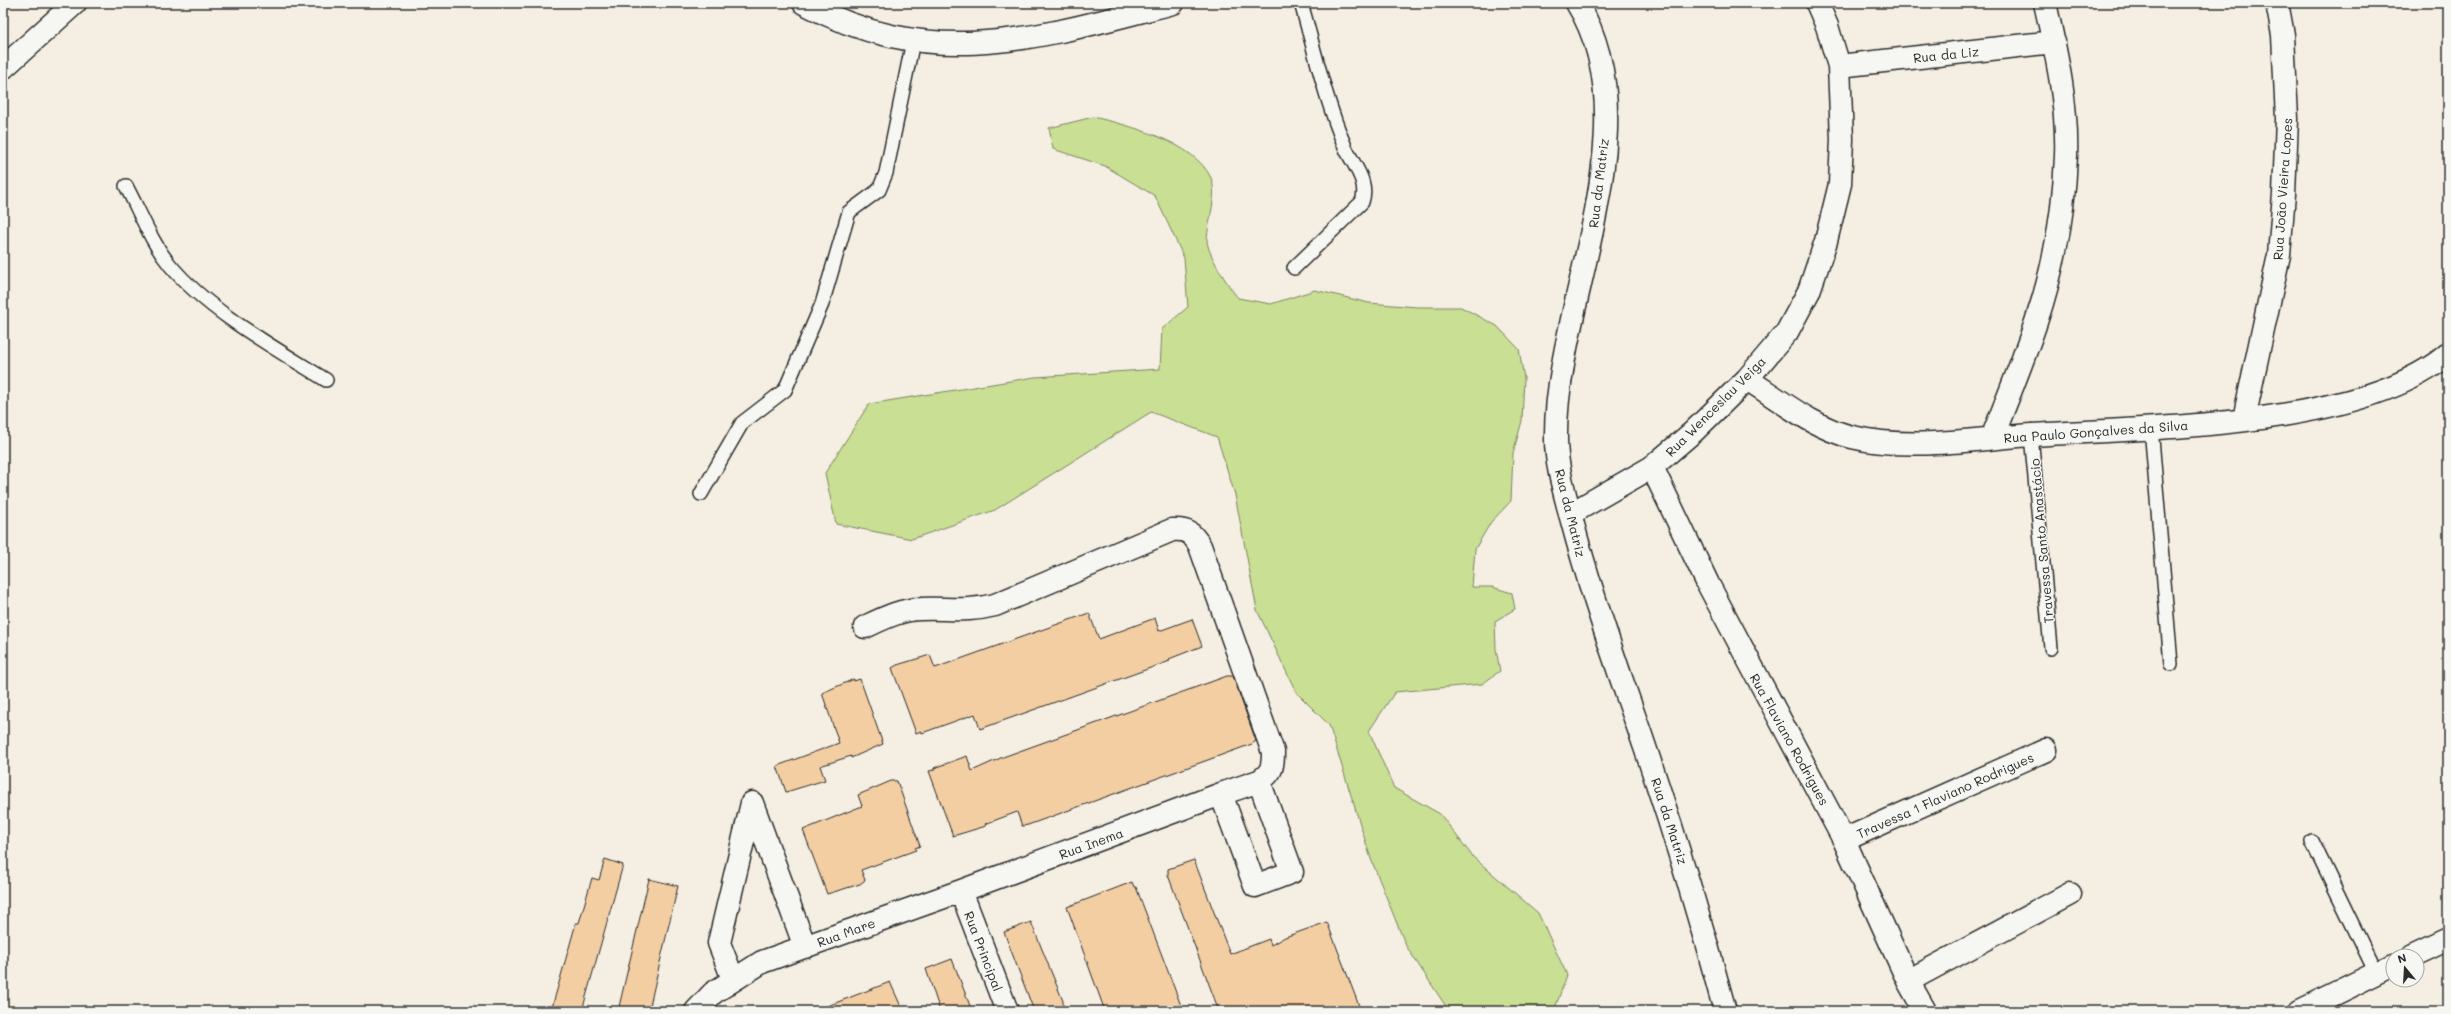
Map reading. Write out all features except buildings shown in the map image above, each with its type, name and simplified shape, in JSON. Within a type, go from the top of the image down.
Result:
[{"type":"street","points":[[3,68],[75,3]]},
{"type":"street","points":[[804,3],[868,30],[913,41],[958,44],[1006,42],[1060,33],[1173,3]]},
{"type":"street","name":"Rua da Matriz","points":[[1577,3],[1587,18],[1598,46],[1604,77],[1606,117],[1601,173],[1590,243],[1556,406],[1556,442],[1560,477],[1604,629],[1676,837],[1725,1011]]},
{"type":"street","name":"Rua Wenceslau Veiga","points":[[1570,514],[1652,467],[1693,432],[1747,378],[1787,332],[1808,292],[1826,241],[1840,184],[1842,99],[1839,66],[1827,26],[1817,3]]},
{"type":"street","points":[[1992,438],[2036,322],[2051,266],[2062,204],[2066,139],[2063,100],[2054,42],[2045,3]]},
{"type":"street","name":"Rua João Vieira Lopes","points":[[2244,419],[2279,255],[2283,209],[2287,119],[2283,35],[2277,3]]},
{"type":"street","name":"Rua da Liz","points":[[1839,66],[2054,42]]},
{"type":"street","name":"Rua Paulo Gonçalves da Silva","points":[[1747,378],[1823,427],[1853,437],[1898,443],[1947,442],[2244,419],[2309,410],[2381,391],[2417,375],[2448,354]]},
{"type":"street","name":"Rua Flaviano Rodrigues","points":[[1652,467],[1708,584],[1844,840],[1908,981],[1925,1011]]},
{"type":"street","points":[[865,627],[903,611],[920,609],[976,610],[995,605],[1172,530],[1184,529],[1192,533],[1200,546],[1273,752],[1273,768],[1268,776],[1259,780],[1292,872],[1255,886],[1220,794]]},
{"type":"street","name":"Travessa 1 Flaviano Rodrigues","points":[[1844,840],[2046,750]]},
{"type":"street","name":"Rua Inema","points":[[961,891],[1259,780]]},
{"type":"street","points":[[733,979],[719,943],[752,803],[805,947]]},
{"type":"street","name":"Rua Mare","points":[[696,1011],[707,998],[733,979],[762,962],[961,891]]},
{"type":"street","name":"Rua Principal","points":[[961,891],[1007,1011]]},
{"type":"street","points":[[1908,981],[2070,894]]},
{"type":"street","points":[[2425,950],[2448,939]]},
{"type":"street","points":[[2299,1011],[2384,969]]},
{"type":"lane","points":[[1294,268],[1362,202],[1365,192],[1361,176],[1347,150],[1334,118],[1301,3]]},
{"type":"lane","points":[[701,494],[742,423],[785,390],[796,370],[822,304],[849,212],[879,190],[886,173],[913,41]]},
{"type":"lane","points":[[126,186],[156,247],[188,284],[261,340],[326,380]]},
{"type":"lane","points":[[2151,427],[2172,664]]},
{"type":"lane","name":"Travessa Santo Anastácio","points":[[2031,435],[2051,648]]},
{"type":"lane","points":[[2312,841],[2384,969]]},
{"type":"green space","points":[[1093,117],[1141,130],[1159,137],[1191,154],[1203,165],[1211,178],[1213,185],[1213,200],[1207,239],[1208,245],[1219,269],[1238,298],[1271,304],[1315,290],[1369,303],[1417,307],[1461,307],[1497,326],[1519,349],[1524,378],[1522,421],[1513,453],[1511,501],[1491,522],[1475,549],[1472,587],[1492,587],[1512,593],[1515,609],[1495,621],[1496,649],[1500,671],[1482,684],[1395,692],[1369,731],[1394,788],[1440,814],[1473,857],[1538,913],[1567,975],[1554,1011],[1449,1011],[1406,946],[1371,859],[1329,725],[1296,692],[1257,610],[1235,495],[1217,437],[1151,412],[995,510],[912,539],[836,524],[825,473],[869,404],[1035,377],[1160,369],[1162,329],[1188,307],[1184,258],[1155,196],[1105,166],[1053,149],[1049,128]]}]
